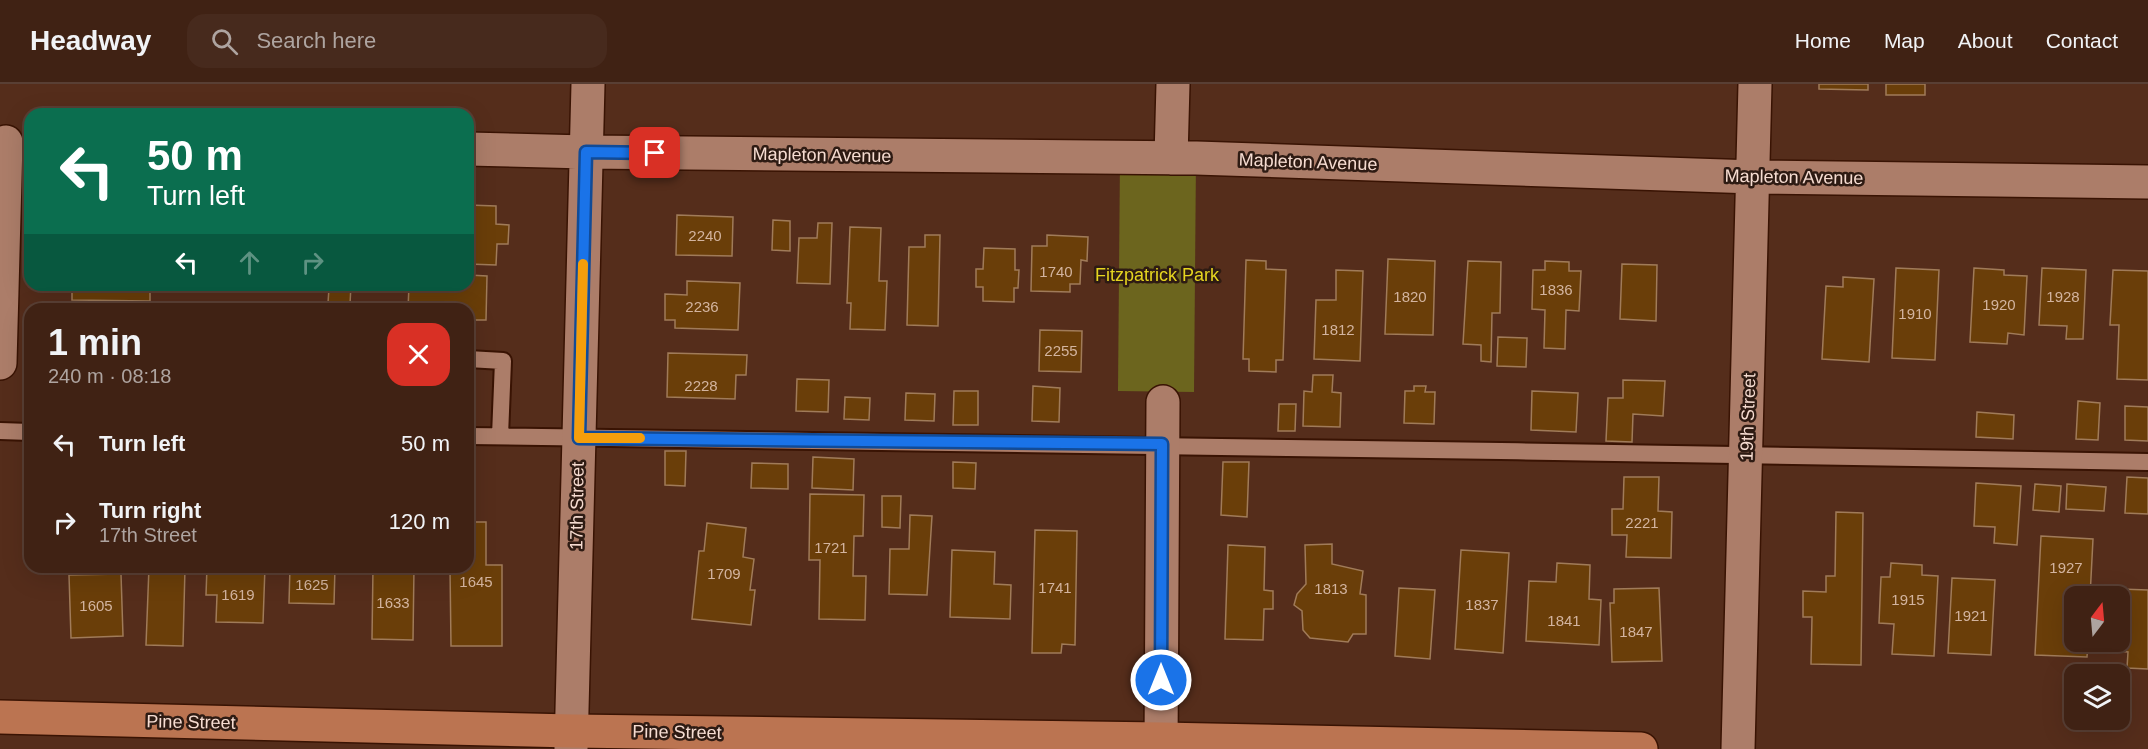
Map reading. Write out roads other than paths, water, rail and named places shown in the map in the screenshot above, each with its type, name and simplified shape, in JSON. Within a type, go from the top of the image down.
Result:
[{"type":"street","name":"17th Street","points":[[572,740],[588,84]]},
{"type":"street","points":[[1172,158],[1173,84]]},
{"type":"street","name":"19th Street","points":[[1738,749],[1755,84]]},
{"type":"street","points":[[0,363],[12,142]]},
{"type":"street","name":"Mapleton Avenue","points":[[474,149],[1172,158],[1754,177],[2148,182]]},
{"type":"street","points":[[1161,744],[1163,402]]},
{"type":"street","name":"Pine Street","points":[[0,717],[572,740],[1641,749]]},
{"type":"lane","points":[[474,359],[503,361],[500,436]]},
{"type":"lane","points":[[0,431],[24,432]]},
{"type":"lane","points":[[474,436],[1162,444],[2148,462]]},
{"type":"park label","name":"Fitzpatrick Park","points":[[1157,275]]}]
